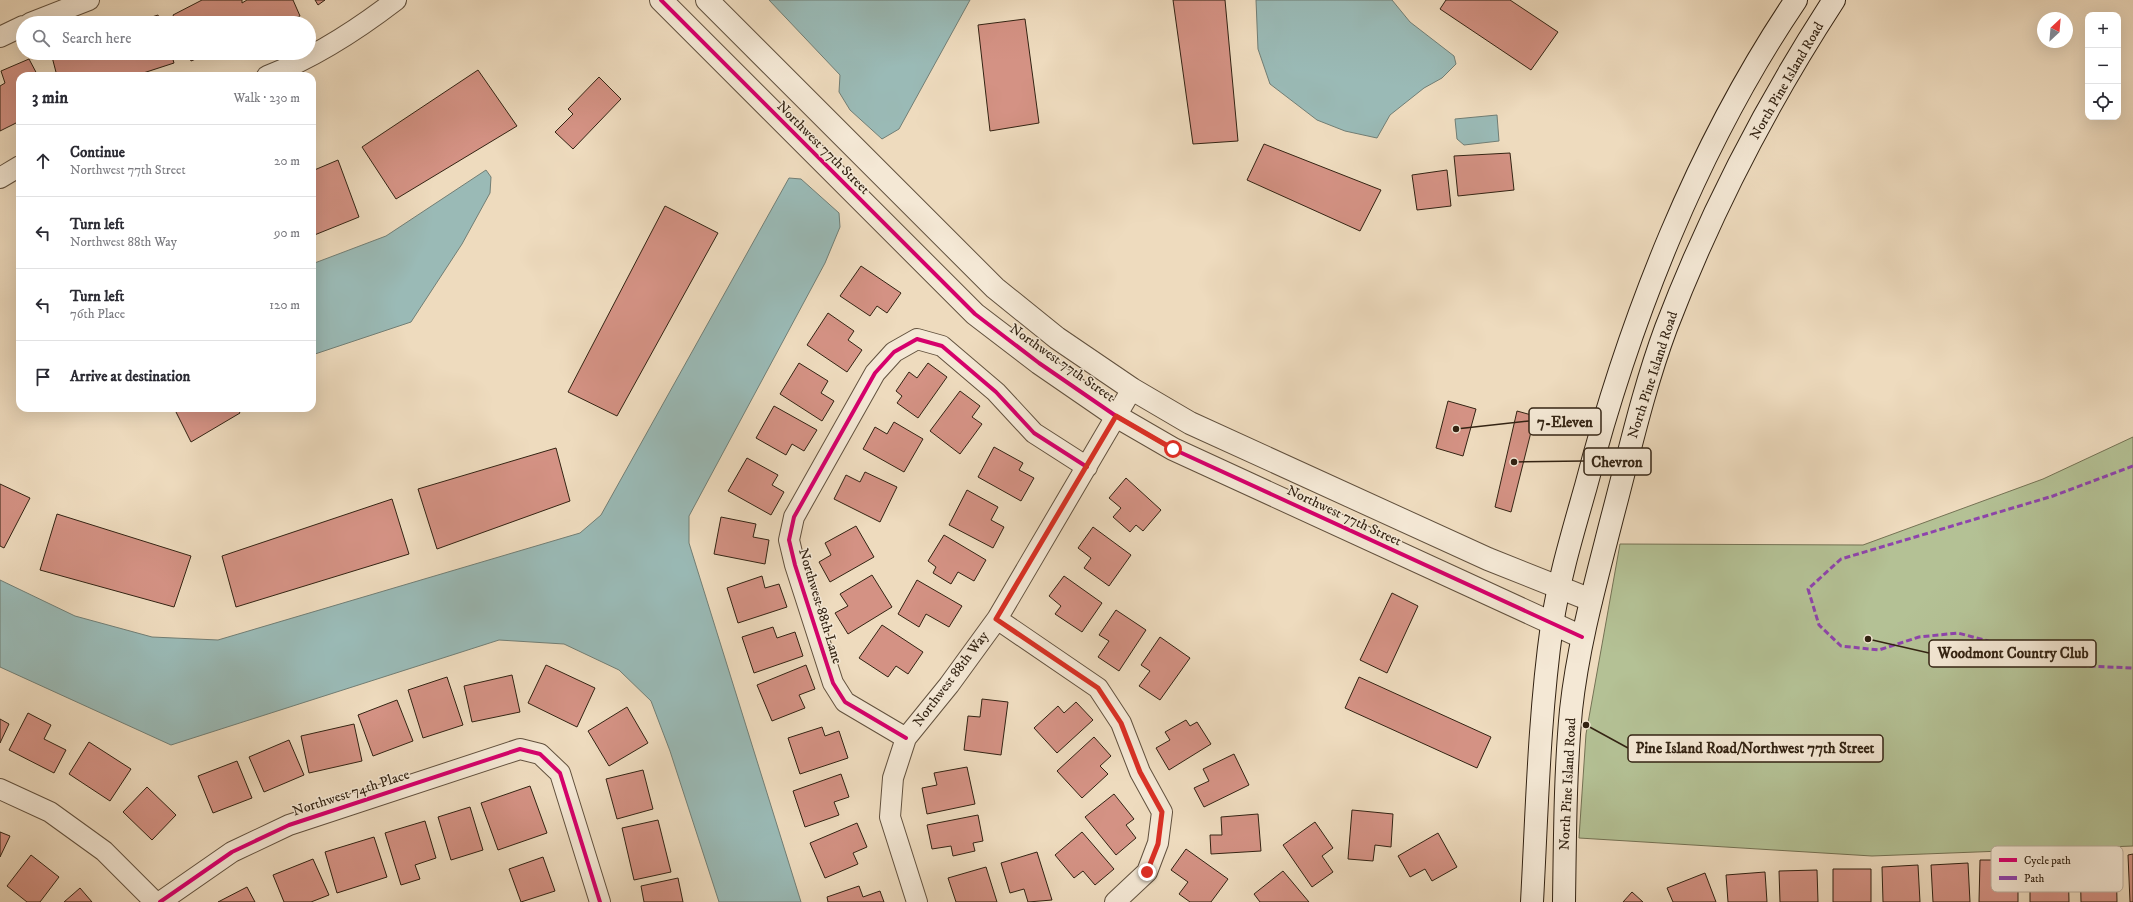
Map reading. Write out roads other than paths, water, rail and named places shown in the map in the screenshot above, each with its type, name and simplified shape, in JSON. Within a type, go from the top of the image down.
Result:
[{"type":"street","points":[[48,16],[89,0]]},
{"type":"street","points":[[316,52],[360,27],[396,0]]},
{"type":"street","name":"Northwest 77th Street","points":[[661,0],[975,314],[1039,363],[1116,416],[1173,449],[1582,637]]},
{"type":"street","name":"Northwest 77th Street","points":[[707,0],[994,288],[1057,338],[1132,389],[1190,423],[1488,559],[1591,600]]},
{"type":"street","points":[[1532,902],[1542,709],[1552,624],[1559,587],[1597,443],[1636,319],[1688,198],[1736,98],[1766,44],[1796,0]]},
{"type":"street","name":"North Pine Island Road","points":[[1564,902],[1565,820],[1572,710],[1582,637],[1644,395],[1675,308],[1709,224],[1754,136],[1799,54],[1834,0]]},
{"type":"street","points":[[0,37],[16,29]]},
{"type":"street","points":[[277,72],[301,60]]},
{"type":"street","points":[[0,178],[16,168]]},
{"type":"street","name":"Northwest 88th Lane","points":[[906,738],[845,702],[833,683],[795,565],[789,540],[794,517],[875,374],[894,352],[917,339],[942,346],[996,392],[1034,433],[1087,467]]},
{"type":"street","name":"Northwest 88th Way","points":[[918,902],[890,817],[893,778],[906,738],[949,685],[996,619],[1132,389]]},
{"type":"street","points":[[1377,543],[1386,512]]},
{"type":"street","points":[[996,619],[1098,688],[1121,723],[1140,772],[1162,812],[1158,844],[1147,872],[1115,902]]},
{"type":"street","name":"Northwest 74th Place","points":[[160,902],[232,852],[289,826],[520,749],[540,754],[560,773],[600,902]]},
{"type":"street","points":[[0,789],[50,812],[104,851],[155,902]]},
{"type":"water","points":[[769,0],[970,0],[899,129],[882,139],[850,110],[839,92],[840,75]]},
{"type":"water","points":[[1256,0],[1392,0],[1410,22],[1454,56],[1456,64],[1442,78],[1424,88],[1390,115],[1377,138],[1345,131],[1317,120],[1270,84],[1258,49]]},
{"type":"water","points":[[1497,115],[1499,141],[1464,145],[1457,139],[1455,119]]},
{"type":"water","points":[[486,170],[491,177],[490,193],[462,244],[411,322],[316,354],[316,262],[386,236]]},
{"type":"water","points":[[789,178],[801,179],[839,213],[840,227],[825,263],[689,516],[689,543],[801,902],[719,902],[670,751],[651,701],[619,670],[564,644],[499,640],[171,745],[0,667],[0,580],[75,616],[152,637],[218,640],[580,533],[601,515]]},
{"type":"place","name":"7-Eleven","points":[[1456,429]]},
{"type":"place","name":"Chevron","points":[[1514,462]]},
{"type":"place","name":"Woodmont Country Club","points":[[1868,639]]},
{"type":"place","name":"Pine Island Road/Northwest 77th Street","points":[[1586,725]]}]
